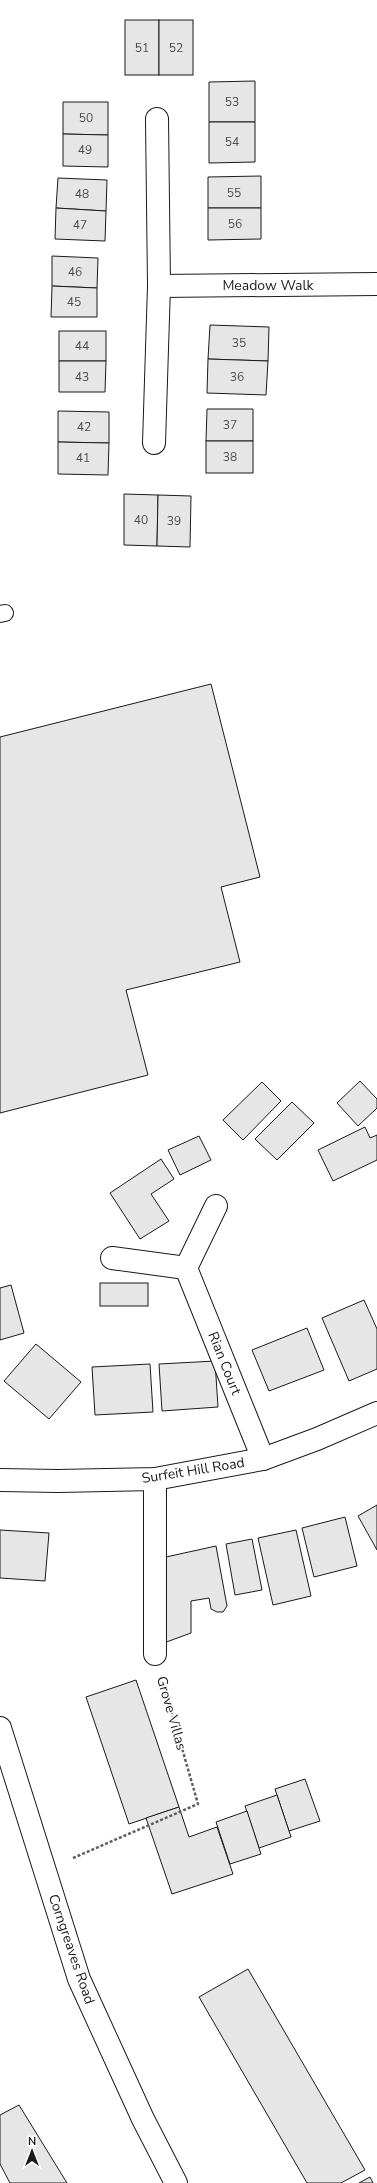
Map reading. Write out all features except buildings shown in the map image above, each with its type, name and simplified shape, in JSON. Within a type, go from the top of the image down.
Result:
[{"type":"street","points":[[154,443],[159,286],[157,119]]},
{"type":"street","name":"Meadow Walk","points":[[159,286],[377,284]]},
{"type":"street","points":[[112,1258],[186,1268],[216,1206]]},
{"type":"street","name":"Rian Court","points":[[186,1268],[263,1459]]},
{"type":"street","name":"Surfeit Hill Road","points":[[0,1480],[58,1481],[155,1478],[263,1459],[317,1439],[377,1413]]},
{"type":"street","points":[[155,1478],[155,1654]]},
{"type":"street","name":"Corngreaves Road","points":[[0,1728],[80,1978],[143,2119],[176,2183]]},
{"type":"path","name":"Grove Villas","points":[[67,1861],[198,1804],[155,1654]]}]
